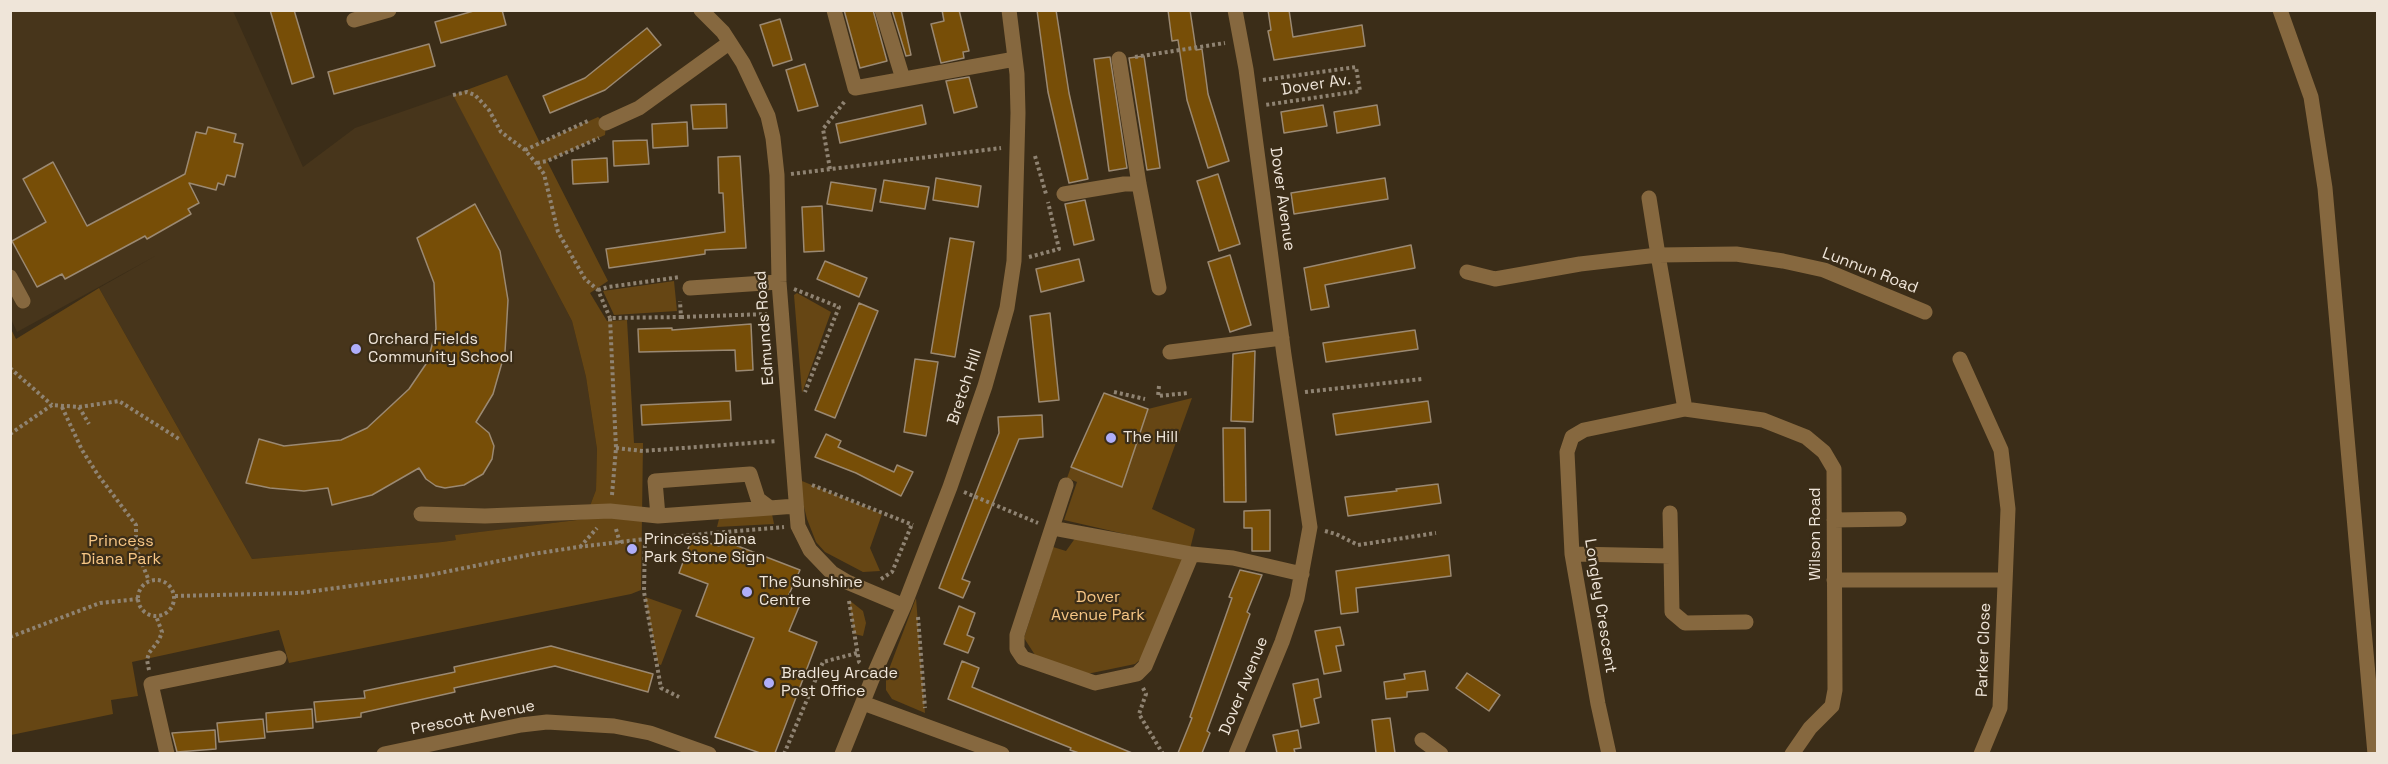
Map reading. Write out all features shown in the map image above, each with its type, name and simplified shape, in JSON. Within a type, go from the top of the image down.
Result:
[{"type":"street","points":[[354,20],[389,10]]},
{"type":"street","name":"Edmunds Road","points":[[701,10],[729,43],[754,84],[768,116],[777,176],[779,282],[798,525],[815,556],[832,573],[846,582],[911,608]]},
{"type":"street","points":[[834,10],[855,88],[1015,59]]},
{"type":"street","points":[[882,10],[903,79]]},
{"type":"street","name":"Bretch Hill","points":[[842,753],[875,672],[911,608],[933,532],[985,386],[1006,308],[1014,261],[1017,146],[1017,74],[1009,10]]},
{"type":"street","name":"Dover Avenue","points":[[1235,10],[1251,107],[1310,527],[1302,574],[1282,642],[1236,753]]},
{"type":"street","points":[[2280,10],[2311,96],[2325,188],[2375,753]]},
{"type":"street","points":[[606,123],[639,108],[729,43]]},
{"type":"street","points":[[1119,59],[1139,184],[1159,288]]},
{"type":"street","points":[[1064,194],[1124,184],[1139,184]]},
{"type":"street","points":[[1649,198],[1684,409]]},
{"type":"street","name":"Lunnun Road","points":[[1467,272],[1495,279],[1580,264],[1658,255],[1736,254],[1824,270],[1925,312]]},
{"type":"street","points":[[10,277],[23,301]]},
{"type":"street","points":[[683,290],[779,282]]},
{"type":"street","points":[[1170,351],[1282,338]]},
{"type":"street","name":"Parker Close","points":[[1960,359],[2001,450],[2008,509],[2000,708],[1981,753]]},
{"type":"street","name":"Wilson Road","points":[[1684,409],[1762,420],[1806,437],[1824,452],[1834,469],[1835,690],[1832,706],[1810,728],[1792,753]]},
{"type":"street","name":"Longley Crescent","points":[[1609,753],[1598,704],[1572,554],[1567,452],[1572,437],[1597,426],[1684,409]]},
{"type":"street","points":[[658,516],[655,481],[750,474],[758,498],[770,508]]},
{"type":"street","points":[[1066,485],[1017,635],[1017,649],[1023,658],[1032,663],[1095,683],[1137,674],[1145,666],[1192,554]]},
{"type":"street","points":[[421,514],[485,516],[610,511],[658,516],[796,506]]},
{"type":"street","points":[[1670,513],[1672,612],[1685,623],[1746,622]]},
{"type":"street","points":[[1834,520],[1899,519]]},
{"type":"street","points":[[1052,528],[1192,554],[1233,558],[1302,574]]},
{"type":"street","points":[[1572,554],[1671,556]]},
{"type":"street","name":"Parker Close","points":[[1834,580],[2005,580]]},
{"type":"street","points":[[167,753],[151,684],[279,658]]},
{"type":"street","points":[[863,703],[998,753]]},
{"type":"street","name":"Prescott Avenue","points":[[384,753],[521,725],[576,722],[650,733],[709,753]]},
{"type":"street","points":[[1422,740],[1441,753]]},
{"type":"path","points":[[1119,59],[1241,41]]},
{"type":"path","name":"Dover Av.","points":[[1247,82],[1356,67],[1360,91],[1251,107]]},
{"type":"path","points":[[830,169],[823,129],[855,88]]},
{"type":"path","points":[[453,94],[467,92],[475,94],[489,110],[501,132],[525,150],[544,174],[558,232],[585,279],[598,290],[610,318],[616,448],[610,511]]},
{"type":"path","points":[[525,150],[597,117],[606,123],[605,135],[547,161],[536,163]]},
{"type":"path","points":[[777,176],[1017,146]]},
{"type":"path","points":[[598,290],[679,276],[685,279],[681,317]]},
{"type":"path","points":[[679,276],[683,290]]},
{"type":"path","points":[[779,282],[839,307],[802,398]]},
{"type":"path","points":[[610,318],[781,314]]},
{"type":"path","points":[[10,368],[52,405],[79,407],[119,401],[178,439]]},
{"type":"path","points":[[1290,394],[1422,379]]},
{"type":"path","points":[[1159,386],[1158,396],[1188,393]]},
{"type":"path","points":[[1114,392],[1145,399]]},
{"type":"path","points":[[11,433],[52,405]]},
{"type":"path","points":[[62,407],[82,450],[136,525],[136,548],[149,581]]},
{"type":"path","points":[[79,407],[89,424]]},
{"type":"path","points":[[616,448],[643,451],[792,440]]},
{"type":"path","points":[[794,478],[933,532]]},
{"type":"path","points":[[950,487],[1052,528]]},
{"type":"path","points":[[871,579],[879,580],[892,572],[912,524]]},
{"type":"path","points":[[175,596],[300,593],[430,575],[533,554],[645,539],[798,525]]},
{"type":"path","points":[[1310,527],[1336,534],[1358,544],[1437,533]]},
{"type":"path","points":[[645,539],[644,592],[661,688],[679,697]]},
{"type":"path","points":[[149,581],[163,581],[173,590],[175,596],[170,610],[164,615],[156,616],[143,611],[138,599],[139,591],[149,581]]},
{"type":"path","points":[[846,582],[859,663],[875,672]]},
{"type":"path","points":[[10,637],[100,603],[138,599]]},
{"type":"path","points":[[911,608],[926,726]]},
{"type":"path","points":[[151,684],[147,660],[162,632],[156,616]]},
{"type":"path","points":[[784,753],[823,662],[857,653]]},
{"type":"path","points":[[1137,674],[1146,694],[1139,714],[1163,753]]},
{"type":"shaded area","name":"Orchard Fields Community School","points":[[11,11],[233,11],[303,167],[355,128],[453,94],[572,321],[586,377],[597,449],[596,490],[585,519],[456,535],[456,540],[442,542],[252,559],[99,288],[157,255],[17,332],[11,319]]},
{"type":"green space","name":"Princess Diana Park","points":[[507,75],[540,143],[598,117],[606,124],[605,135],[547,161],[608,281],[590,293],[607,321],[627,320],[634,443],[643,443],[641,590],[631,594],[289,663],[279,630],[132,662],[138,696],[111,700],[113,714],[11,735],[10,327],[16,339],[99,288],[252,559],[442,542],[456,540],[455,535],[585,519],[596,490],[597,449],[586,377],[572,321],[453,95]]},
{"type":"green space","points":[[674,281],[677,311],[614,315],[603,291]]},
{"type":"green space","points":[[797,293],[831,312],[802,393],[794,295]]},
{"type":"green space","points":[[1192,398],[1152,509],[1195,529],[1190,549],[1064,520],[1077,482],[1067,478],[1071,467],[1122,487],[1148,409]]},
{"type":"green space","points":[[802,481],[882,514],[870,548],[880,571],[863,572],[825,552],[816,542],[802,499]]},
{"type":"green space","points":[[772,514],[774,524],[717,527],[719,519]]},
{"type":"green space","name":"Dover Avenue Park","points":[[1076,537],[1184,558],[1142,658],[1135,664],[1087,674],[1035,655],[1024,638],[1053,547],[1066,551]]},
{"type":"green space","points":[[645,597],[682,610],[661,665],[658,664]]},
{"type":"green space","points":[[916,598],[925,713],[892,699],[886,690],[886,677]]},
{"type":"green space","points":[[849,600],[863,611],[866,623],[863,636],[854,634]]},
{"type":"building","points":[[270,10],[294,10],[314,77],[292,84]]},
{"type":"building","points":[[477,10],[502,10],[506,25],[441,43],[435,22]]},
{"type":"building","points":[[844,10],[873,10],[887,61],[860,68]]},
{"type":"building","points":[[892,10],[901,10],[911,55],[906,56]]},
{"type":"building","points":[[942,10],[959,10],[969,51],[963,52],[964,58],[941,63],[931,24],[944,21]]},
{"type":"building","points":[[1037,10],[1056,10],[1069,93],[1088,179],[1069,183],[1048,92]]},
{"type":"building","points":[[1168,10],[1190,10],[1196,50],[1202,49],[1208,94],[1229,161],[1208,168],[1187,100],[1178,40],[1172,41]]},
{"type":"building","points":[[1268,10],[1289,10],[1293,37],[1362,25],[1365,46],[1274,60],[1268,31],[1271,30]]},
{"type":"building","points":[[780,19],[792,60],[773,66],[760,25]]},
{"type":"building","points":[[647,28],[661,45],[605,90],[550,113],[543,96],[585,78]]},
{"type":"building","points":[[429,44],[435,66],[334,94],[328,72]]},
{"type":"building","points":[[1144,56],[1160,168],[1147,170],[1129,58]]},
{"type":"building","points":[[1110,57],[1127,168],[1109,171],[1094,59]]},
{"type":"building","points":[[805,64],[818,106],[798,111],[786,70]]},
{"type":"building","points":[[969,77],[977,107],[954,113],[946,81]]},
{"type":"building","points":[[726,104],[727,128],[693,129],[691,105]]},
{"type":"building","points":[[922,105],[926,124],[840,143],[836,124]]},
{"type":"building","points":[[1323,105],[1327,126],[1284,133],[1281,112]]},
{"type":"building","points":[[1377,105],[1380,125],[1337,133],[1334,112]]},
{"type":"building","points":[[687,122],[688,146],[653,148],[652,124]]},
{"type":"building","points":[[208,127],[236,134],[234,142],[243,144],[235,177],[227,175],[224,185],[218,183],[216,190],[189,183],[199,203],[188,209],[191,214],[147,239],[145,236],[65,279],[62,274],[37,287],[12,241],[46,222],[23,179],[53,162],[87,226],[185,174],[196,132],[206,134]]},
{"type":"building","points":[[647,140],[649,164],[614,166],[613,141]]},
{"type":"building","points":[[740,156],[746,248],[705,250],[705,254],[609,268],[606,249],[725,232],[723,193],[719,193],[718,157]]},
{"type":"building","points":[[607,158],[608,182],[573,184],[572,160]]},
{"type":"building","points":[[1218,174],[1240,244],[1219,251],[1197,181]]},
{"type":"building","points":[[936,178],[981,186],[978,207],[933,200]]},
{"type":"building","points":[[1385,178],[1388,199],[1294,214],[1291,193]]},
{"type":"building","points":[[884,180],[929,187],[925,209],[880,202]]},
{"type":"building","points":[[831,182],[876,189],[872,211],[827,204]]},
{"type":"building","points":[[1085,200],[1094,240],[1074,245],[1065,204]]},
{"type":"building","points":[[475,204],[500,251],[508,300],[505,352],[493,394],[476,422],[489,433],[494,446],[492,459],[483,474],[464,485],[445,488],[436,486],[426,479],[419,468],[372,495],[332,505],[328,488],[304,491],[246,483],[259,439],[284,446],[341,440],[367,428],[409,389],[428,361],[436,329],[434,283],[417,238]]},
{"type":"building","points":[[822,206],[824,251],[804,252],[802,207]]},
{"type":"building","points":[[950,238],[974,242],[955,357],[931,353]]},
{"type":"building","points":[[1411,245],[1415,268],[1325,285],[1329,307],[1311,310],[1304,268]]},
{"type":"building","points":[[1230,255],[1251,325],[1230,332],[1208,262]]},
{"type":"building","points":[[1079,259],[1084,281],[1041,292],[1036,269]]},
{"type":"building","points":[[825,261],[867,278],[859,297],[817,279]]},
{"type":"building","points":[[859,303],[878,311],[835,418],[815,410]]},
{"type":"building","points":[[1050,313],[1059,400],[1039,402],[1030,316]]},
{"type":"building","points":[[751,324],[753,370],[736,371],[735,350],[639,352],[638,329],[672,328],[672,330]]},
{"type":"building","points":[[1415,330],[1418,349],[1326,362],[1323,343]]},
{"type":"building","points":[[1255,351],[1253,422],[1231,421],[1233,354]]},
{"type":"building","points":[[915,359],[938,362],[926,436],[904,432]]},
{"type":"building","name":"The Hill","points":[[1104,393],[1148,409],[1122,487],[1071,467]]},
{"type":"building","points":[[730,401],[731,420],[642,425],[641,405]]},
{"type":"building","points":[[1428,401],[1431,422],[1336,435],[1333,414]]},
{"type":"building","points":[[1042,415],[1043,437],[1019,439],[962,579],[970,582],[963,598],[939,588],[999,433],[998,417]]},
{"type":"building","points":[[1223,428],[1245,428],[1246,502],[1224,502]]},
{"type":"building","points":[[826,434],[841,441],[838,447],[894,472],[897,465],[913,472],[901,496],[856,473],[815,457]]},
{"type":"building","points":[[1438,484],[1441,503],[1348,516],[1345,497]]},
{"type":"building","points":[[1270,510],[1270,551],[1252,551],[1252,528],[1244,528],[1244,511]]},
{"type":"building","points":[[692,538],[719,546],[722,540],[800,570],[786,601],[799,607],[789,631],[817,642],[775,753],[760,753],[715,737],[754,638],[696,616],[708,584],[679,573]]},
{"type":"building","points":[[1449,555],[1451,576],[1356,588],[1358,612],[1341,614],[1336,571]]},
{"type":"building","points":[[1240,570],[1262,575],[1247,612],[1250,614],[1207,731],[1210,733],[1202,753],[1178,753],[1192,718],[1190,717]]},
{"type":"building","points":[[959,606],[975,613],[967,635],[974,638],[968,653],[944,644]]},
{"type":"building","points":[[1340,627],[1344,645],[1336,646],[1341,671],[1324,674],[1315,631]]},
{"type":"building","points":[[551,646],[653,674],[648,692],[555,666],[454,688],[455,692],[361,713],[361,717],[316,722],[314,702],[365,698],[364,691],[455,672],[454,667]]},
{"type":"building","points":[[962,661],[979,668],[972,687],[1132,753],[1079,753],[948,699]]},
{"type":"building","points":[[1425,671],[1428,690],[1407,692],[1407,697],[1386,699],[1384,682],[1405,679],[1404,674]]},
{"type":"building","points":[[1467,673],[1500,695],[1489,711],[1456,688]]},
{"type":"building","points":[[1318,679],[1321,697],[1314,699],[1319,723],[1301,727],[1293,684]]},
{"type":"building","points":[[312,709],[313,728],[267,732],[266,713]]},
{"type":"building","points":[[1390,718],[1395,753],[1376,753],[1372,720]]},
{"type":"building","points":[[263,719],[265,738],[219,742],[217,723]]},
{"type":"building","points":[[215,730],[216,749],[177,752],[172,733]]},
{"type":"building","points":[[1298,730],[1301,748],[1294,749],[1295,753],[1277,753],[1273,735]]},
{"type":"place","name":"Orchard Fields Community School","points":[[356,349]]},
{"type":"place","name":"The Hill","points":[[1111,438]]},
{"type":"place","name":"Princess Diana Park Stone Sign","points":[[632,549]]},
{"type":"place","name":"The Sunshine Centre","points":[[747,592]]},
{"type":"place","name":"Bradley Arcade Post Office","points":[[769,683]]}]
